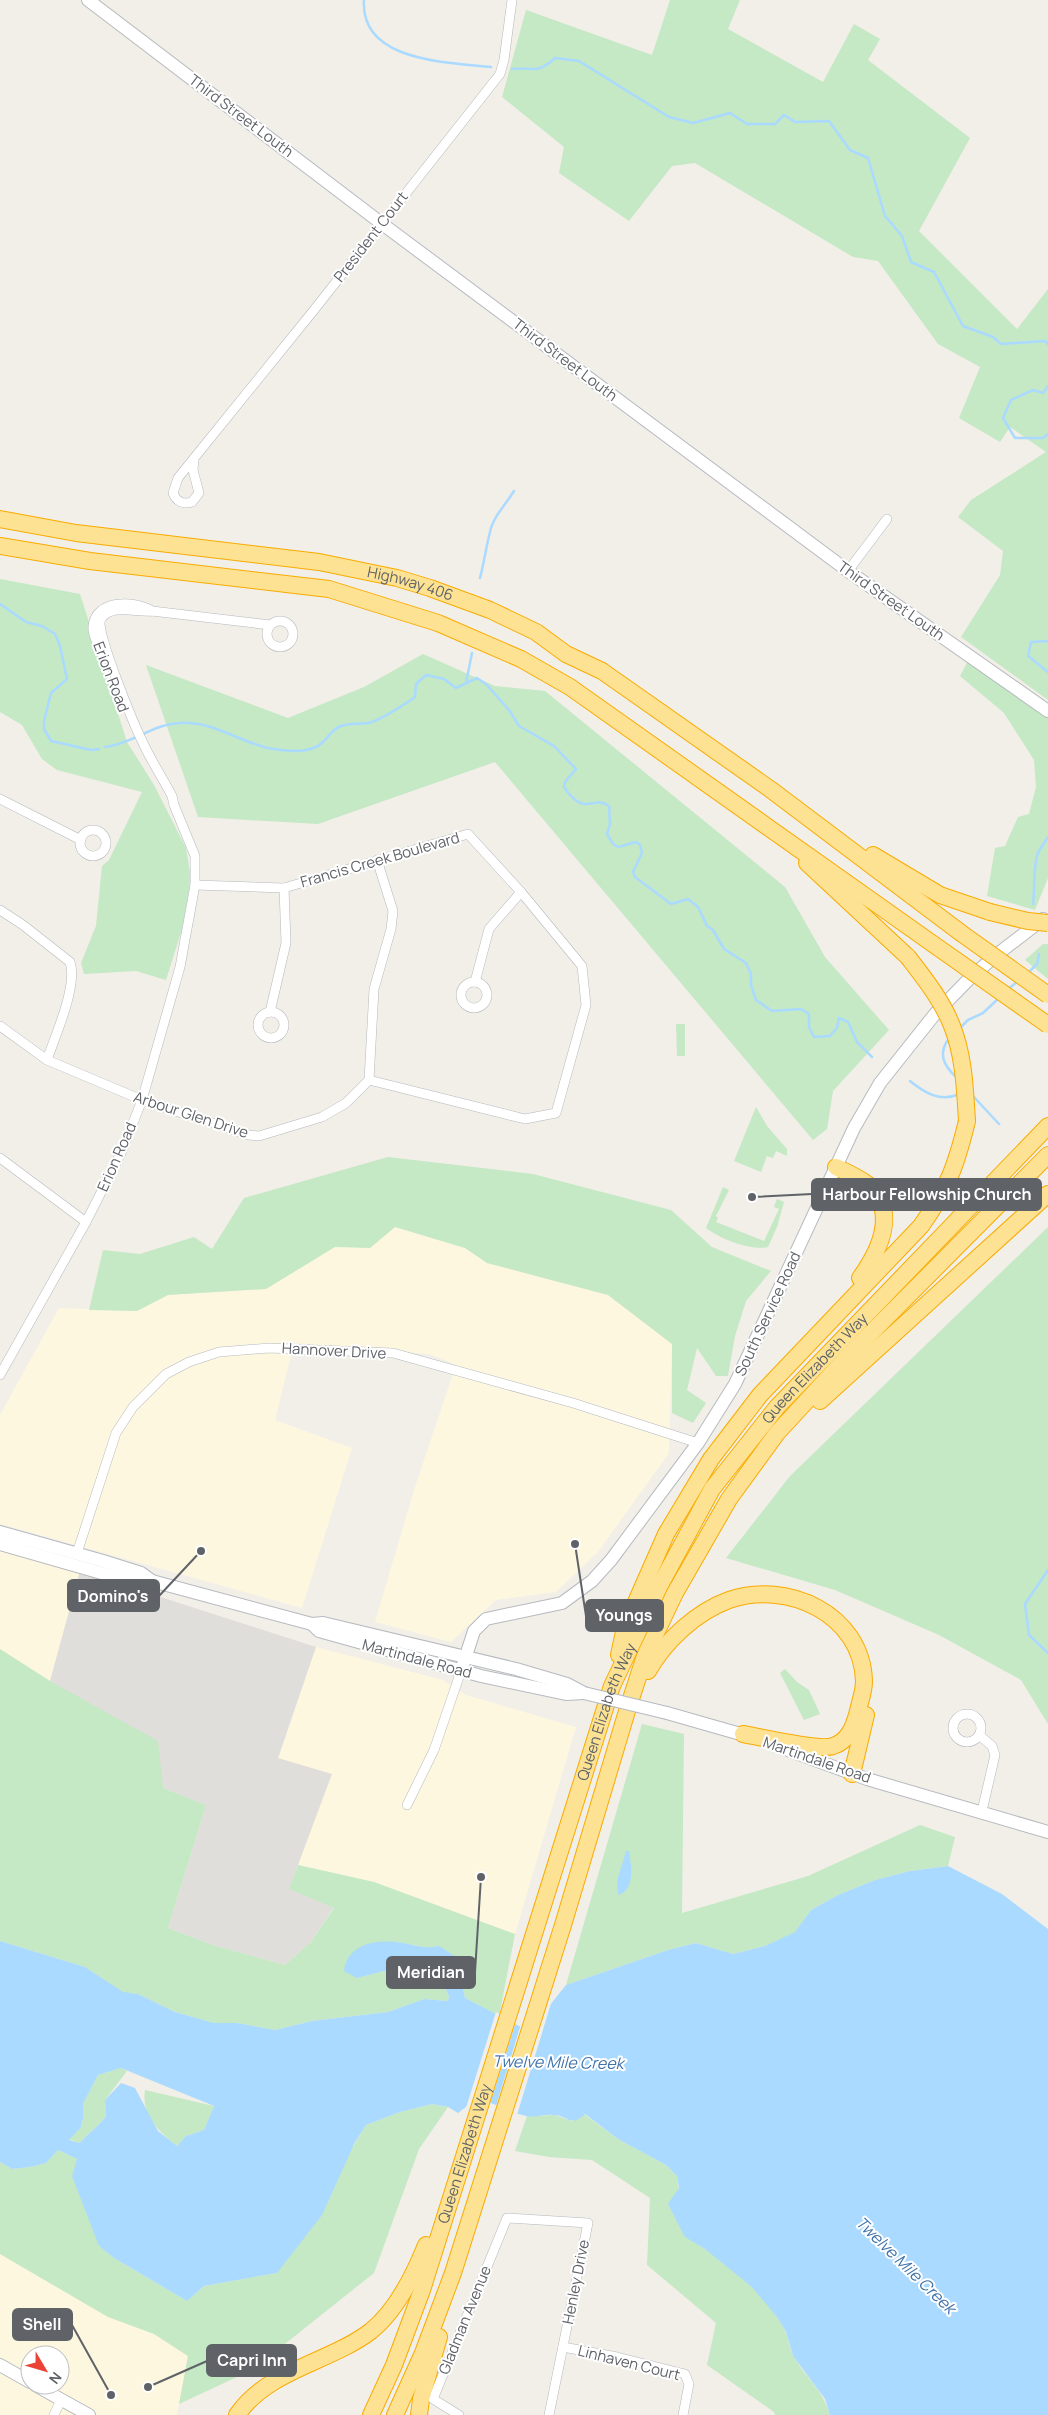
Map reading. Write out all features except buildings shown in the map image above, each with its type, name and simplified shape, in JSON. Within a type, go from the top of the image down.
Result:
[{"type":"highway","name":"Highway 406","points":[[0,519],[76,533],[319,562],[368,571],[430,588],[490,610],[536,632],[566,654],[602,670],[770,789]]},
{"type":"highway","name":"Highway 406","points":[[0,546],[90,561],[328,589],[429,620],[521,660],[570,686],[716,789]]},
{"type":"highway","points":[[716,789],[1048,1026]]},
{"type":"highway","points":[[716,789],[805,862],[908,957],[930,985],[952,1025],[962,1064],[967,1121],[956,1164],[941,1198],[898,1252],[794,1359]]},
{"type":"highway","points":[[770,789],[940,895],[990,912],[1028,921],[1048,923]]},
{"type":"highway","points":[[770,789],[961,933],[1048,995]]},
{"type":"highway","name":"Queen Elizabeth Way","points":[[371,2415],[394,2365],[422,2290],[465,2148],[612,1686],[659,1587],[712,1490],[777,1407],[1048,1126]]},
{"type":"highway","name":"Queen Elizabeth Way","points":[[395,2415],[423,2353],[453,2273],[563,1925],[627,1711],[645,1656],[674,1593],[729,1499],[777,1432],[850,1354],[1048,1155]]},
{"type":"highway","points":[[612,1686],[625,1627],[666,1534],[711,1458],[732,1430],[794,1359],[876,1257],[884,1227],[883,1210],[877,1195],[866,1184],[836,1167]]},
{"type":"highway","points":[[987,1249],[1048,1184]]},
{"type":"highway","points":[[729,1499],[792,1427],[1048,1194]]},
{"type":"highway","points":[[627,1711],[657,1655],[689,1624],[729,1600],[753,1595],[798,1599],[812,1604],[834,1619],[852,1640],[862,1667],[864,1688],[868,1702],[852,1774]]},
{"type":"highway","points":[[743,1734],[819,1748],[834,1746],[846,1738],[854,1726],[864,1688]]},
{"type":"highway","points":[[237,2415],[247,2400],[284,2375],[370,2331],[386,2316],[407,2285],[422,2256],[465,2148]]},
{"type":"highway","points":[[420,2415],[421,2399],[444,2321],[453,2273]]},
{"type":"main road","name":"Third Street Louth","points":[[88,0],[382,223],[848,571],[1048,711]]},
{"type":"main road","name":"South Service Road","points":[[460,1671],[474,1631],[486,1619],[562,1603],[592,1581],[611,1560],[698,1443],[735,1384],[854,1128],[880,1083],[917,1035],[968,980],[995,956],[1048,916]]},
{"type":"main road","name":"Martindale Road","points":[[0,1532],[77,1553],[141,1574],[152,1581],[312,1624],[323,1623],[567,1684],[584,1693],[743,1734],[852,1774],[1048,1832]]},
{"type":"main road","name":"Martindale Road","points":[[0,1544],[140,1584],[152,1581]]},
{"type":"main road","name":"Martindale Road","points":[[312,1624],[319,1631],[460,1671],[566,1694],[584,1693]]},
{"type":"main road","points":[[0,2366],[20,2377]]},
{"type":"main road","points":[[52,2395],[89,2415]]},
{"type":"street","name":"President Court","points":[[194,459],[193,470],[199,494],[194,501],[183,503],[174,496],[174,485],[194,459],[500,74],[504,60],[512,0]]},
{"type":"street","points":[[848,571],[887,519]]},
{"type":"street","name":"Erion Road","points":[[0,1375],[86,1222],[122,1152],[142,1100],[180,967],[195,885],[195,856],[172,796],[141,746],[93,634],[93,625],[98,614],[111,605],[145,606],[152,611],[270,625]]},
{"type":"street","points":[[0,799],[81,840]]},
{"type":"street","name":"Francis Creek Boulevard","points":[[195,885],[284,888],[468,834],[521,892],[582,966],[586,1005],[556,1113],[525,1119],[369,1080]]},
{"type":"street","points":[[369,1080],[374,989],[391,928],[393,911],[377,860]]},
{"type":"street","points":[[270,1012],[286,942],[284,888]]},
{"type":"street","points":[[475,982],[489,929],[521,892]]},
{"type":"street","points":[[0,910],[47,943],[70,962],[73,970],[68,994],[47,1060]]},
{"type":"street","name":"Arbour Glen Drive","points":[[0,1026],[47,1060],[142,1100],[249,1135],[259,1136],[322,1117],[346,1103],[369,1080]]},
{"type":"street","points":[[0,1158],[86,1222]]},
{"type":"street","name":"Hannover Drive","points":[[77,1553],[116,1433],[133,1407],[166,1374],[189,1362],[219,1352],[269,1348],[393,1354],[573,1403],[698,1443]]},
{"type":"street","points":[[406,1805],[434,1750],[460,1671]]},
{"type":"street","points":[[979,1735],[992,1746],[995,1755],[982,1812]]},
{"type":"street","name":"Gladman Avenue","points":[[459,2415],[433,2399],[507,2218],[512,2218]]},
{"type":"street","name":"Henley Drive","points":[[512,2218],[588,2223],[549,2415]]},
{"type":"street","name":"Linhaven Court","points":[[563,2347],[617,2357],[685,2374],[689,2384],[683,2415]]},
{"type":"street","points":[[54,2415],[61,2400]]},
{"type":"shaded area","points":[[395,1227],[465,1248],[487,1263],[608,1295],[672,1344],[669,1453],[598,1552],[556,1592],[496,1600],[451,1642],[375,1622],[415,1487],[456,1365],[429,1354],[294,1343],[275,1420],[352,1448],[302,1608],[0,1524],[0,1415],[59,1308],[137,1311],[168,1295],[266,1289],[335,1246],[370,1248]]},
{"type":"shaded area","points":[[0,1550],[80,1571],[50,1681],[0,1649]]},
{"type":"shaded area","points":[[80,1571],[316,1647],[278,1758],[332,1774],[289,1889],[334,1907],[311,1942],[285,1965],[213,1945],[168,1928],[206,1805],[163,1788],[50,1681]]},
{"type":"shaded area","points":[[316,1647],[443,1680],[466,1695],[576,1727],[515,1934],[374,1882],[298,1865],[331,1774],[278,1759]]},
{"type":"shaded area","points":[[0,2254],[108,2317],[154,2334],[188,2356],[177,2415],[0,2415]]},
{"type":"green space","points":[[670,0],[740,0],[728,29],[823,82],[854,24],[880,39],[868,60],[970,138],[919,231],[1017,329],[1048,289],[1048,700],[961,637],[1000,575],[1003,551],[958,517],[971,500],[1046,452],[1010,427],[1000,442],[959,418],[980,367],[938,344],[878,261],[853,257],[695,163],[672,166],[629,221],[559,173],[564,147],[502,97],[526,10],[652,55]]},
{"type":"green space","points":[[0,579],[80,594],[127,742],[154,785],[186,848],[191,878],[182,929],[166,980],[136,971],[84,974],[81,963],[96,926],[102,866],[109,860],[142,792],[57,770],[42,759],[22,725],[0,712]]},
{"type":"green space","points":[[423,654],[495,686],[545,691],[785,887],[825,957],[889,1030],[833,1091],[827,1129],[813,1140],[495,762],[318,824],[198,817],[146,665],[288,718],[364,687]]},
{"type":"green space","points":[[968,661],[1048,716],[1048,878],[1035,910],[987,896],[995,848],[1005,846],[1018,817],[1029,814],[1036,787],[1034,760],[1004,713],[960,676]]},
{"type":"green space","points":[[1043,944],[1048,944],[1048,979],[1025,960]]},
{"type":"green space","points":[[676,1024],[685,1024],[685,1056],[677,1056]]},
{"type":"green space","points":[[756,1107],[767,1126],[787,1149],[787,1156],[776,1151],[773,1158],[767,1156],[761,1172],[734,1161]]},
{"type":"green space","points":[[388,1157],[533,1174],[671,1210],[712,1247],[771,1271],[746,1301],[735,1336],[728,1376],[716,1376],[697,1348],[687,1390],[706,1403],[693,1423],[672,1413],[672,1344],[608,1295],[487,1263],[465,1248],[395,1227],[370,1248],[335,1247],[266,1289],[168,1295],[137,1311],[89,1310],[103,1250],[140,1254],[194,1237],[212,1249],[244,1198]]},
{"type":"green space","points":[[723,1187],[729,1190],[716,1216],[718,1218],[716,1222],[764,1241],[779,1209],[774,1207],[777,1199],[784,1202],[777,1227],[768,1247],[745,1246],[719,1236],[706,1228]]},
{"type":"green space","points":[[1048,1227],[1048,1724],[1021,1680],[939,1635],[835,1590],[726,1558],[790,1476]]},
{"type":"green space","points":[[0,1649],[50,1681],[158,1741],[163,1788],[206,1805],[168,1928],[213,1945],[285,1965],[311,1942],[334,1908],[289,1889],[298,1865],[374,1882],[515,1934],[499,2016],[465,1998],[461,1977],[465,1968],[439,1946],[431,1948],[396,1942],[357,1978],[384,1971],[396,1975],[431,1976],[442,1981],[449,1996],[448,2001],[424,1999],[388,2012],[312,2021],[275,2030],[237,2023],[214,2023],[175,2012],[138,1994],[123,1993],[85,1967],[0,1941]]},
{"type":"green space","points":[[785,1669],[797,1682],[809,1690],[820,1714],[804,1720],[780,1673]]},
{"type":"green space","points":[[642,1724],[684,1734],[682,1913],[808,1876],[920,1825],[955,1837],[948,1866],[910,1871],[875,1880],[838,1895],[811,1910],[796,1932],[765,1946],[733,1954],[696,1943],[668,1950],[566,1985]]},
{"type":"green space","points":[[121,2068],[127,2071],[105,2100],[106,2116],[80,2143],[68,2139],[81,2127],[83,2104],[98,2075]]},
{"type":"green space","points":[[145,2090],[214,2106],[204,2130],[186,2136],[177,2146],[158,2129],[149,2115],[144,2099]]},
{"type":"green space","points":[[432,2104],[448,2107],[419,2149],[374,2273],[252,2370],[179,2404],[188,2356],[154,2334],[108,2317],[0,2254],[0,2162],[12,2169],[30,2167],[46,2163],[58,2150],[77,2159],[99,2246],[114,2258],[187,2301],[204,2286],[277,2273],[366,2125],[400,2112]]},
{"type":"green space","points":[[584,2114],[618,2139],[666,2165],[677,2176],[685,2236],[714,2255],[742,2277],[766,2302],[777,2316],[785,2331],[794,2357],[819,2391],[830,2415],[775,2415],[774,2412],[707,2365],[716,2323],[647,2265],[650,2198],[592,2160],[549,2157],[515,2151],[527,2116],[555,2115],[572,2121]]},
{"type":"water","points":[[626,1851],[629,1851],[631,1863],[630,1883],[624,1892],[618,1895],[617,1881]]},
{"type":"water","name":"Twelve Mile Creek","points":[[948,1866],[1002,1894],[1048,1929],[1048,2415],[830,2415],[825,2399],[793,2356],[786,2332],[777,2317],[752,2287],[705,2249],[685,2237],[668,2204],[679,2188],[677,2176],[666,2165],[618,2139],[585,2114],[576,2120],[553,2115],[529,2116],[475,2100],[458,2113],[448,2107],[432,2104],[400,2112],[366,2125],[354,2144],[322,2215],[277,2273],[204,2286],[187,2301],[114,2258],[99,2246],[72,2176],[77,2159],[58,2150],[46,2163],[30,2167],[12,2169],[0,2162],[0,1941],[85,1967],[123,1992],[138,1994],[175,2012],[214,2023],[237,2023],[275,2030],[312,2021],[388,2012],[424,1999],[448,2001],[449,1996],[442,1981],[431,1976],[396,1975],[384,1971],[357,1978],[344,1971],[346,1962],[356,1949],[371,1943],[388,1942],[423,1947],[439,1946],[464,1962],[465,1968],[461,1977],[465,1998],[529,2031],[566,1985],[668,1950],[696,1943],[733,1954],[765,1946],[795,1932],[811,1910],[838,1895],[875,1880],[910,1871]],"holes":[[[121,2068],[214,2106],[204,2130],[186,2136],[177,2146],[158,2131],[135,2088],[121,2083],[105,2100],[106,2116],[100,2123],[80,2143],[69,2140],[81,2127],[83,2104],[98,2075]]]},
{"type":"pier","points":[[553,1997],[517,2115],[496,2106],[521,2024],[529,2028]]},
{"type":"pier","points":[[496,2012],[516,2022],[490,2104],[476,2102],[465,2111]]},
{"type":"waterway","points":[[364,0],[367,20],[376,36],[391,47],[410,55],[430,60],[491,67]]},
{"type":"waterway","points":[[512,69],[538,69],[555,58],[579,61],[669,117],[693,123],[730,113],[747,124],[775,124],[784,115],[795,122],[829,121],[850,150],[868,158],[885,216],[902,236],[911,262],[934,272],[963,326],[993,337],[1001,344],[1045,341],[1048,344]]},
{"type":"waterway","points":[[1048,386],[1043,393],[1033,390],[1011,400],[1003,418],[1015,438],[1043,438],[1048,434]]},
{"type":"waterway","points":[[480,578],[492,526],[514,491]]},
{"type":"waterway","points":[[0,604],[26,622],[42,626],[55,634],[60,646],[67,679],[51,693],[44,721],[44,729],[51,741],[91,750],[99,749]]},
{"type":"waterway","points":[[1048,641],[1031,642],[1028,656],[1048,672]]},
{"type":"waterway","points":[[466,683],[472,653]]},
{"type":"waterway","points":[[105,747],[124,742],[170,724],[192,723],[214,728],[268,748],[289,751],[311,749],[318,746],[339,727],[368,723],[392,712],[415,697],[416,684],[426,675],[444,679],[456,688],[477,678],[487,685],[509,710],[519,726],[554,746],[576,769],[565,782],[564,787],[572,797],[583,804],[598,802],[609,806],[610,824],[607,834],[613,844],[618,847],[636,842],[640,845],[642,853],[633,872],[635,877],[671,904],[688,899],[698,907],[707,926],[713,930],[724,949],[746,963],[751,974],[751,985],[756,1000],[772,1011],[801,1009],[809,1014],[809,1027],[814,1037],[830,1036],[837,1028],[839,1018],[848,1022],[857,1042],[872,1057]]},
{"type":"waterway","points":[[1033,904],[1036,858],[1048,837]]},
{"type":"waterway","points":[[1028,973],[1037,964],[1039,954]]},
{"type":"waterway","points":[[1008,989],[1017,982]]},
{"type":"waterway","points":[[960,1028],[968,1020],[983,1013],[999,998]]},
{"type":"waterway","points":[[950,1037],[944,1048],[943,1059],[957,1078]]},
{"type":"waterway","points":[[910,1081],[922,1090],[940,1097],[960,1094]]},
{"type":"waterway","points":[[973,1096],[999,1124]]},
{"type":"waterway","points":[[1048,1570],[1025,1604],[1029,1635],[1048,1653]]},
{"type":"place","name":"Harbour Fellowship Church","points":[[752,1197]]},
{"type":"place","name":"Youngs","points":[[575,1544]]},
{"type":"place","name":"Domino's","points":[[201,1551]]},
{"type":"place","name":"Meridian","points":[[481,1877]]},
{"type":"place","name":"Capri Inn","points":[[148,2387]]},
{"type":"place","name":"Shell","points":[[111,2395]]}]
